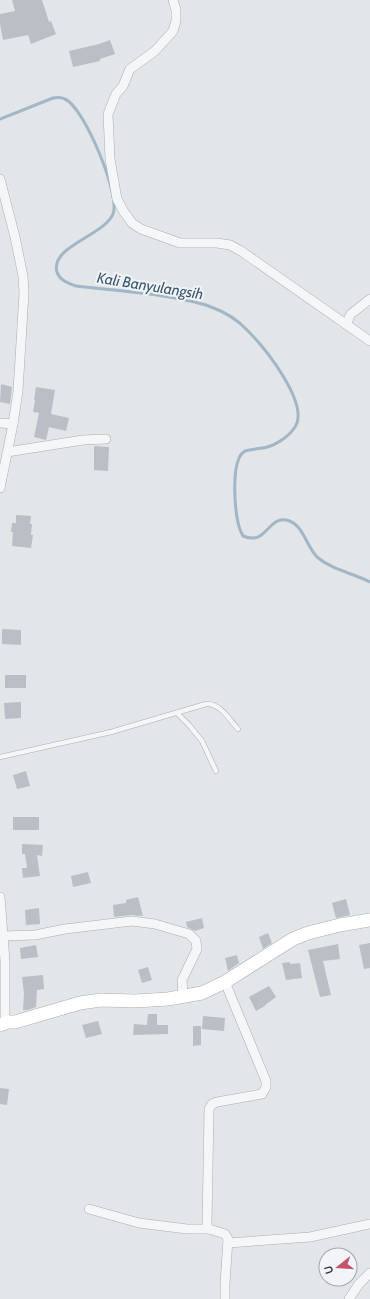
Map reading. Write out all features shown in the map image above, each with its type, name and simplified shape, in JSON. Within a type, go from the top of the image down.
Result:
[{"type":"street","points":[[173,0],[176,10],[176,21],[173,31],[155,51],[130,69],[123,86],[116,94],[108,114],[110,159],[117,199],[124,212],[132,223],[141,229],[180,243],[217,243],[230,245],[241,251],[370,341]]},
{"type":"street","points":[[0,179],[15,237],[23,276],[24,293],[18,384],[13,424],[0,488]]},
{"type":"street","points":[[346,324],[351,314],[370,298]]},
{"type":"street","points":[[0,423],[13,424]]},
{"type":"street","points":[[7,452],[83,440],[106,439]]},
{"type":"street","points":[[0,898],[5,961],[4,1023],[15,1022],[80,1003],[101,1000],[135,1001],[168,999],[202,993],[225,982],[293,938],[340,925],[370,920]]},
{"type":"street","points":[[3,936],[35,935],[66,929],[132,921],[155,924],[189,934],[196,941],[197,949],[182,980],[183,996]]},
{"type":"street","points":[[208,1229],[209,1109],[212,1104],[218,1102],[262,1094],[266,1087],[266,1081],[225,982]]},
{"type":"street","points":[[89,1209],[139,1223],[187,1229],[208,1229],[225,1234],[228,1240],[224,1284],[225,1299]]},
{"type":"street","points":[[228,1243],[310,1237],[370,1224]]},
{"type":"street","points":[[349,1299],[359,1284],[370,1273]]},
{"type":"lane","points":[[0,757],[111,732],[206,704],[214,704],[222,710],[238,729]]},
{"type":"lane","points":[[177,713],[202,741],[216,771]]},
{"type":"building","points":[[12,0],[42,0],[49,22],[51,21],[56,34],[31,44],[28,35],[3,40],[0,14],[15,11]]},
{"type":"building","points":[[110,40],[115,54],[100,59],[100,61],[73,67],[69,51]]},
{"type":"building","points":[[1,384],[12,387],[10,404],[0,402]]},
{"type":"building","points":[[36,387],[55,390],[51,414],[69,418],[66,431],[49,427],[46,440],[34,437],[39,413],[33,412]]},
{"type":"building","points":[[94,446],[109,447],[108,471],[94,470]]},
{"type":"building","points":[[16,515],[31,516],[31,535],[33,535],[31,548],[12,546],[12,523],[16,523]]},
{"type":"building","points":[[2,629],[21,630],[21,645],[2,644]]},
{"type":"building","points":[[5,675],[26,675],[26,688],[5,688]]},
{"type":"building","points":[[21,702],[21,718],[5,719],[4,703]]},
{"type":"building","points":[[26,771],[30,786],[17,789],[13,775]]},
{"type":"building","points":[[13,817],[39,817],[39,830],[13,830]]},
{"type":"building","points":[[22,844],[43,845],[42,856],[37,855],[40,876],[23,878],[22,868],[27,868],[25,854],[22,854]]},
{"type":"building","points":[[88,872],[91,883],[73,887],[71,876]]},
{"type":"building","points":[[138,897],[143,916],[131,915],[114,917],[113,905],[126,903],[126,900]]},
{"type":"building","points":[[346,899],[350,915],[336,918],[332,903]]},
{"type":"building","points":[[39,908],[40,924],[26,925],[25,910]]},
{"type":"building","points":[[202,918],[204,928],[195,931],[187,927],[186,922]]},
{"type":"building","points":[[268,933],[272,943],[263,949],[259,937]]},
{"type":"building","points":[[370,943],[370,968],[364,969],[359,945]]},
{"type":"building","points":[[338,944],[340,959],[323,961],[331,995],[320,997],[308,950]]},
{"type":"building","points":[[36,945],[38,957],[21,959],[20,948]]},
{"type":"building","points":[[237,955],[239,963],[228,971],[225,958]]},
{"type":"building","points":[[290,962],[290,964],[300,963],[302,978],[286,980],[282,963]]},
{"type":"building","points":[[148,967],[152,980],[142,983],[138,970]]},
{"type":"building","points":[[43,975],[44,989],[37,990],[36,1007],[23,1010],[24,994],[22,977]]},
{"type":"building","points":[[269,986],[276,997],[256,1011],[249,997]]},
{"type":"building","points":[[148,1014],[157,1014],[157,1025],[168,1025],[168,1034],[133,1035],[134,1024],[147,1025]]},
{"type":"building","points":[[203,1016],[225,1018],[224,1031],[202,1029]]},
{"type":"building","points":[[98,1021],[102,1034],[86,1038],[82,1025]]},
{"type":"building","points":[[193,1026],[201,1026],[201,1045],[193,1046]]},
{"type":"building","points":[[0,1088],[9,1089],[7,1105],[0,1104]]},
{"type":"waterway","name":"Kali Banyulangsih","points":[[0,119],[53,98],[58,97],[65,99],[73,106],[82,118],[99,153],[112,190],[114,204],[113,214],[108,222],[69,248],[62,255],[57,263],[57,272],[62,280],[76,286],[163,296],[198,303],[216,309],[240,323],[265,350],[284,377],[296,405],[298,417],[295,427],[289,435],[280,441],[267,447],[245,451],[239,457],[235,475],[235,498],[238,520],[243,536],[251,538],[262,535],[280,520],[292,522],[300,530],[317,557],[329,565],[370,582]]}]
